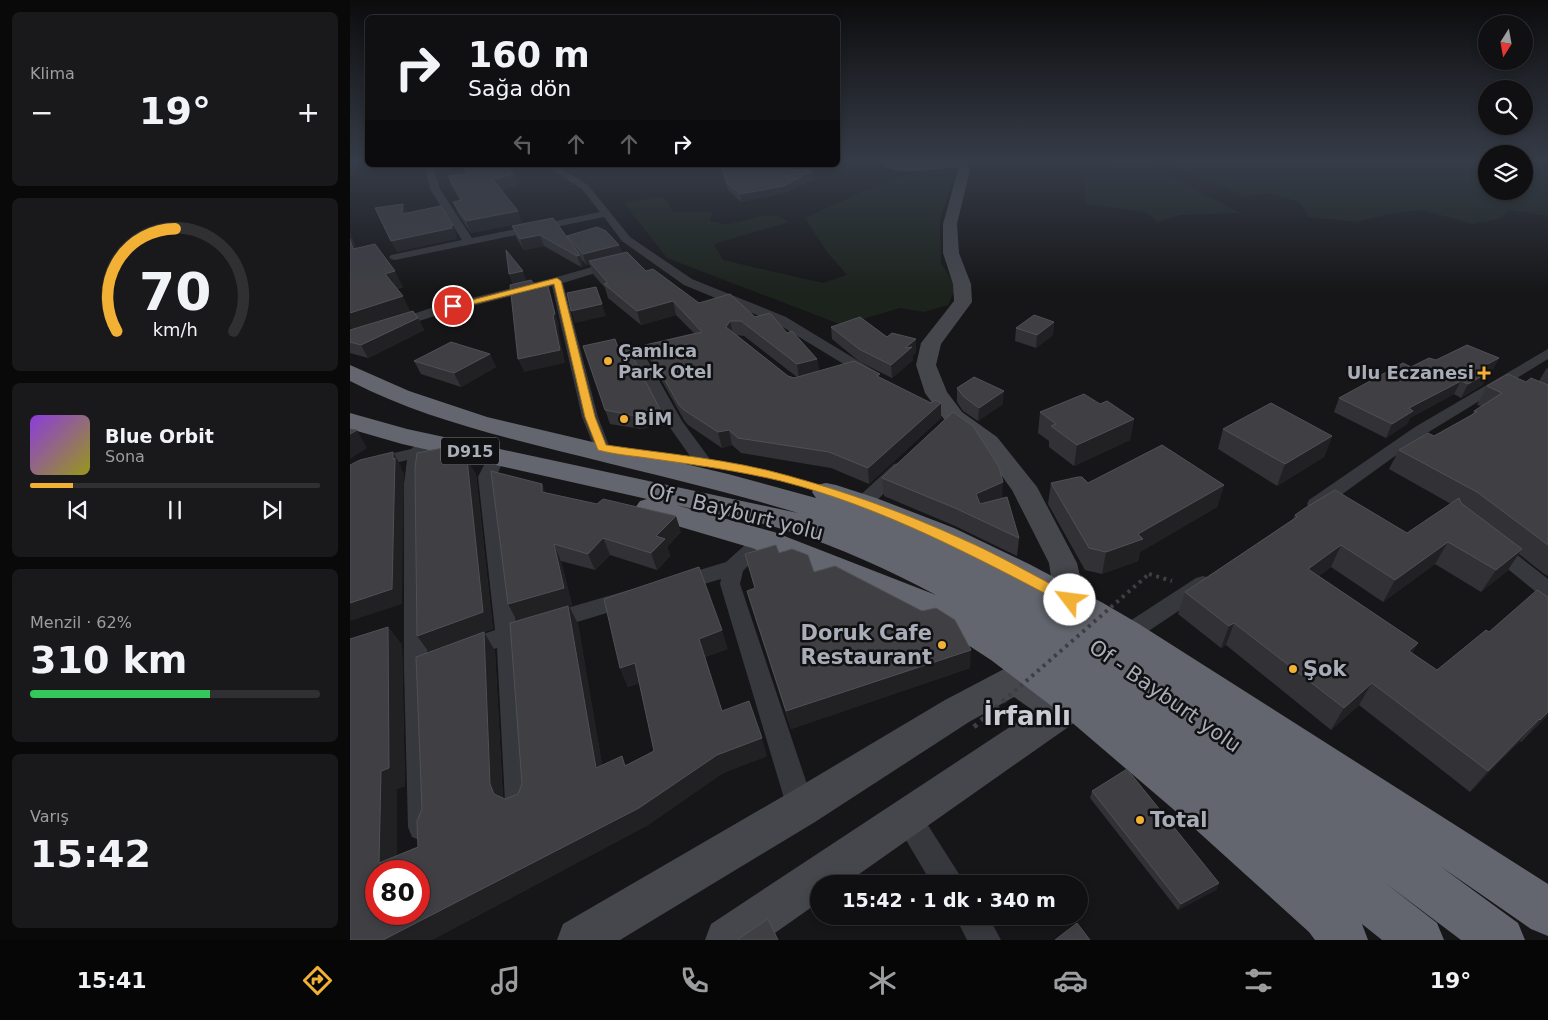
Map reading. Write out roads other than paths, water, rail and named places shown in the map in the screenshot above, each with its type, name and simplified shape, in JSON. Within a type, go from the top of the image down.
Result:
[{"type":"highway","name":"Of - Bayburt yolu","points":[[350,372],[416,404],[479,423],[763,492],[892,535],[962,567],[1033,607],[1159,690],[1497,937]]},
{"type":"highway","name":"Of - Bayburt yolu","points":[[350,421],[424,448],[496,456],[596,463],[820,530],[889,558],[968,596],[1005,618],[1070,663],[1420,940]]},
{"type":"highway","points":[[552,442],[596,463],[703,462],[742,468],[786,479],[862,504],[957,542],[1070,600],[1127,634],[1548,912]]},
{"type":"highway","points":[[596,463],[605,492],[632,503],[763,540],[940,610],[1004,650],[1075,702],[1188,795],[1341,932]]},
{"type":"street","points":[[446,206],[469,242]]},
{"type":"street","points":[[599,206],[626,238],[688,282],[781,320],[858,369],[884,382]]},
{"type":"street","points":[[950,420],[936,393],[926,366],[931,342],[963,302],[962,284],[952,253],[950,224],[955,206]]},
{"type":"street","points":[[395,257],[605,214]]},
{"type":"street","points":[[350,338],[436,311],[557,281],[588,270],[648,255]]},
{"type":"street","points":[[557,281],[590,417],[596,463]]},
{"type":"street","points":[[1300,516],[1421,430],[1548,353]]},
{"type":"street","points":[[641,361],[674,422],[703,462]]},
{"type":"street","points":[[840,374],[858,369]]},
{"type":"street","points":[[1503,381],[1521,389]]},
{"type":"street","points":[[928,404],[950,420],[989,442],[1024,486],[1063,563],[1076,634]]},
{"type":"street","points":[[350,475],[378,462],[424,448]]},
{"type":"street","points":[[422,827],[434,662],[413,484],[424,448]]},
{"type":"street","points":[[496,456],[487,477],[508,635],[518,802]]},
{"type":"street","points":[[862,504],[912,457]]},
{"type":"street","points":[[1480,536],[1548,590]]},
{"type":"street","points":[[434,662],[508,635],[733,568],[763,540]]},
{"type":"street","points":[[733,568],[730,584],[801,808]]},
{"type":"street","points":[[1127,634],[1219,573]]},
{"type":"street","points":[[579,940],[801,808],[957,711],[1016,679],[1062,712],[727,940]]},
{"type":"street","points":[[907,818],[943,875]]},
{"type":"street","points":[[976,925],[985,940]]},
{"type":"place","name":"Çamlıca Park Otel","points":[[608,361]]},
{"type":"place","name":"Ulu Eczanesi","points":[[1484,373]]},
{"type":"place","name":"BİM","points":[[624,419]]},
{"type":"place","name":"Doruk Cafe Restaurant","points":[[942,645]]},
{"type":"place","name":"Şok","points":[[1293,669]]},
{"type":"place","name":"Total","points":[[1140,820]]},
{"type":"district","name":"İrfanlı","points":[[1027,716]]}]
